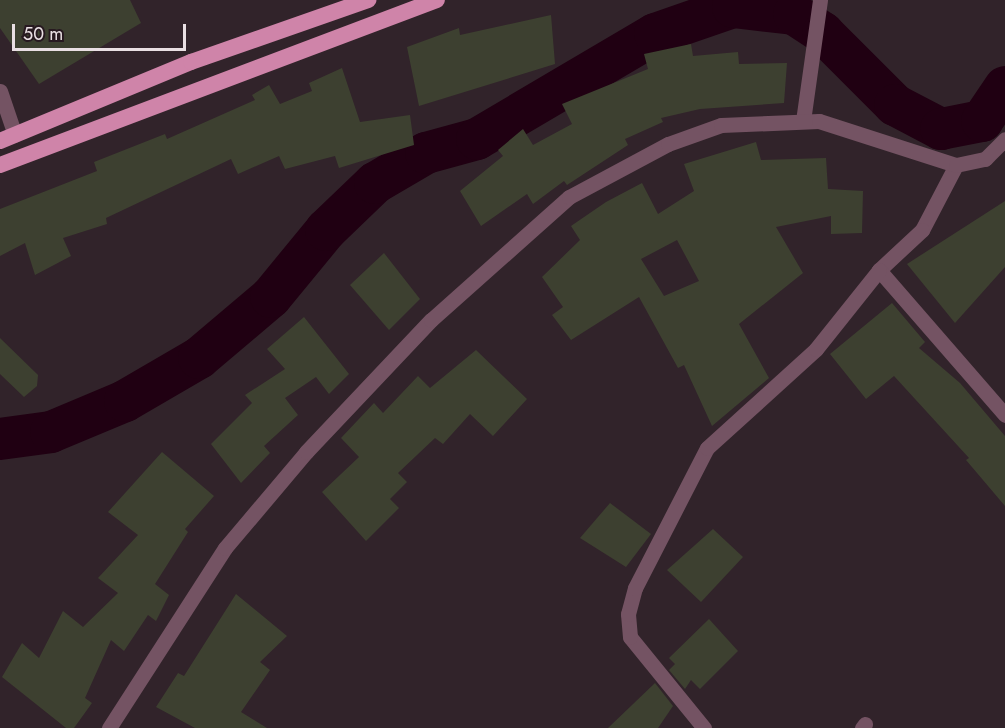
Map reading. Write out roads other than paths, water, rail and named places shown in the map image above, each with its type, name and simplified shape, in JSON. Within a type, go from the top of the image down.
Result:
[{"type":"highway","points":[[8,138],[191,62],[368,0]]},
{"type":"highway","points":[[0,165],[437,0]]},
{"type":"street","points":[[803,121],[819,3]]},
{"type":"street","points":[[0,90],[8,138]]},
{"type":"street","points":[[109,728],[232,540],[354,400],[510,245],[569,197],[668,144],[721,125],[819,121],[956,165],[985,159],[1005,139]]},
{"type":"street","points":[[704,728],[630,637],[628,614],[635,588],[707,448],[816,349],[879,270],[922,230],[956,165]]},
{"type":"street","points":[[879,270],[1005,416]]},
{"type":"waterway","points":[[0,439],[51,432],[125,401],[199,358],[271,297],[326,230],[375,183],[426,153],[477,139],[655,34],[733,7],[794,14],[823,33],[895,105],[941,129],[982,121],[1005,87]]}]
